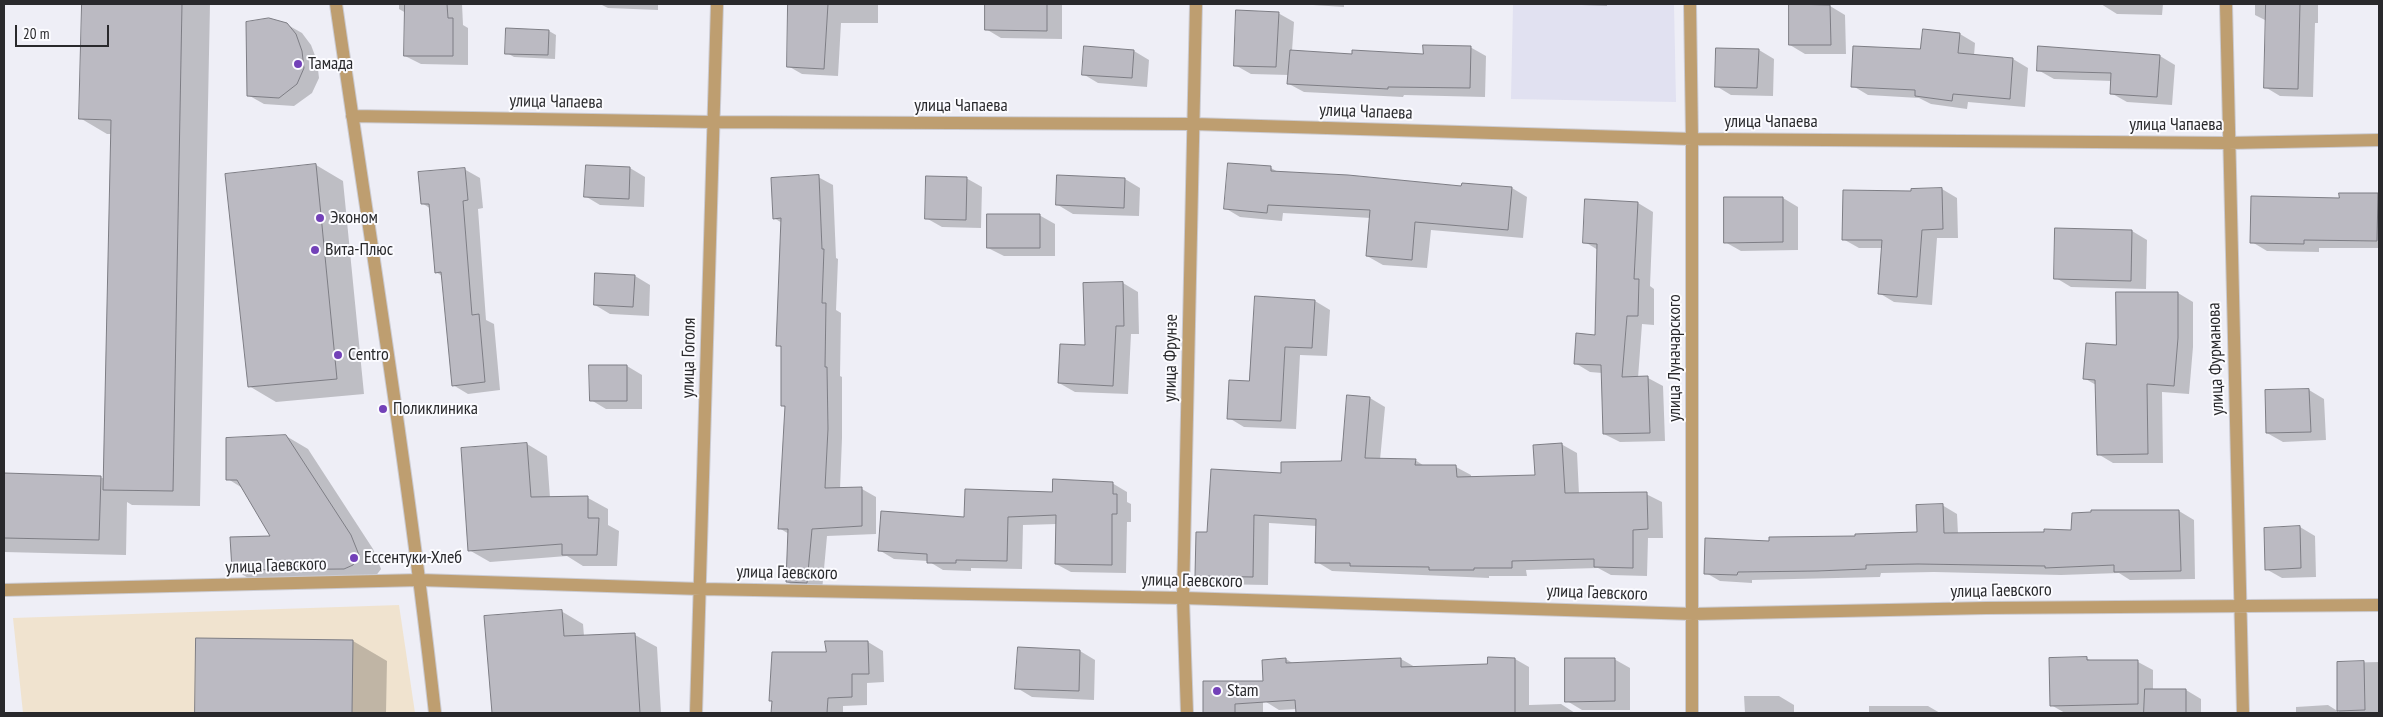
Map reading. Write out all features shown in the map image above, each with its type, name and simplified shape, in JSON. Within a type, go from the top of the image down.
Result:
[{"type":"street","points":[[336,4],[387,339],[420,580],[435,713]]},
{"type":"street","name":"улица Гоголя","points":[[696,713],[701,589],[712,122],[717,4]]},
{"type":"street","name":"улица Фрунзе","points":[[1188,713],[1183,598],[1196,4]]},
{"type":"street","name":"улица Луначарского","points":[[1690,4],[1692,139],[1692,713]]},
{"type":"street","name":"улица Фурманова","points":[[2226,4],[2243,713]]},
{"type":"street","name":"улица Чапаева","points":[[352,116],[712,122],[1194,124],[1692,139],[2228,143],[2379,140]]},
{"type":"street","name":"улица Гаевского","points":[[4,590],[420,580],[701,589],[1183,598],[1693,614],[1986,608],[2379,605]]},
{"type":"shaded area","points":[[1513,4],[1674,4],[1676,102],[1511,99]]},
{"type":"shaded area","points":[[399,605],[415,713],[23,713],[13,618]]},
{"type":"building","points":[[82,4],[182,4],[173,491],[103,490],[111,120],[79,119]]},
{"type":"building","points":[[405,4],[447,4],[448,18],[453,18],[453,56],[404,56]]},
{"type":"building","points":[[788,4],[828,4],[824,69],[787,67]]},
{"type":"building","points":[[985,4],[1047,4],[1047,31],[985,30]]},
{"type":"building","points":[[1789,4],[1830,5],[1831,45],[1789,45]]},
{"type":"building","points":[[2266,4],[2300,4],[2298,89],[2264,88]]},
{"type":"building","points":[[1236,10],[1279,12],[1276,67],[1234,66]]},
{"type":"building","points":[[269,18],[287,23],[296,34],[302,51],[304,68],[297,84],[279,98],[247,96],[246,22]]},
{"type":"building","points":[[506,28],[549,30],[548,55],[505,54]]},
{"type":"building","points":[[1923,29],[1960,33],[1958,53],[2013,58],[2010,99],[1953,94],[1952,101],[1915,96],[1915,90],[1851,87],[1853,46],[1920,49]]},
{"type":"building","points":[[1423,45],[1471,46],[1470,88],[1388,87],[1388,89],[1287,84],[1290,50],[1352,54],[1352,50],[1423,54]]},
{"type":"building","points":[[1084,46],[1134,50],[1132,78],[1082,75]]},
{"type":"building","points":[[2038,46],[2160,55],[2157,97],[2110,94],[2111,73],[2037,71]]},
{"type":"building","points":[[1716,48],[1759,49],[1757,88],[1715,87]]},
{"type":"building","points":[[1228,163],[1271,166],[1271,171],[1348,175],[1461,186],[1462,183],[1512,187],[1508,230],[1415,222],[1412,260],[1366,256],[1370,210],[1268,205],[1267,213],[1224,209]]},
{"type":"building","points":[[316,164],[337,379],[248,387],[225,174]]},
{"type":"building","points":[[586,165],[630,167],[629,199],[584,197]]},
{"type":"building","points":[[465,168],[468,200],[463,201],[472,315],[479,314],[485,382],[452,386],[441,272],[435,273],[429,204],[421,204],[418,172]]},
{"type":"building","points":[[819,175],[822,249],[824,249],[822,303],[826,303],[825,367],[827,367],[828,429],[825,488],[862,487],[862,526],[812,529],[807,583],[786,582],[788,529],[778,529],[785,406],[781,406],[781,346],[776,346],[781,218],[773,219],[771,178]]},
{"type":"building","points":[[1057,175],[1125,178],[1124,208],[1056,205]]},
{"type":"building","points":[[926,176],[967,177],[966,220],[925,219]]},
{"type":"building","points":[[1942,188],[1943,229],[1922,230],[1917,297],[1878,294],[1882,240],[1842,240],[1843,190],[1911,191],[1911,189]]},
{"type":"building","points":[[2339,193],[2378,193],[2377,241],[2304,240],[2304,244],[2250,243],[2251,196],[2339,198]]},
{"type":"building","points":[[1724,197],[1783,197],[1783,242],[1724,243]]},
{"type":"building","points":[[1585,199],[1638,202],[1634,279],[1639,279],[1638,316],[1627,316],[1622,377],[1648,376],[1650,433],[1603,434],[1601,365],[1574,364],[1576,333],[1595,335],[1597,244],[1583,243]]},
{"type":"building","points":[[987,214],[1040,214],[1040,248],[987,248]]},
{"type":"building","points":[[2055,228],[2132,230],[2131,281],[2054,279]]},
{"type":"building","points":[[595,273],[635,275],[633,307],[594,305]]},
{"type":"building","points":[[1123,282],[1124,326],[1116,326],[1113,386],[1058,383],[1060,344],[1085,345],[1083,283]]},
{"type":"building","points":[[2116,292],[2178,292],[2178,338],[2174,386],[2147,384],[2148,454],[2097,455],[2095,380],[2083,379],[2086,343],[2116,345]]},
{"type":"building","points":[[1255,296],[1315,300],[1312,348],[1285,347],[1281,421],[1227,419],[1229,380],[1249,381]]},
{"type":"building","points":[[589,365],[627,365],[627,401],[590,401]]},
{"type":"building","points":[[2309,389],[2311,432],[2266,433],[2265,390]]},
{"type":"building","points":[[1347,395],[1370,397],[1365,458],[1416,459],[1415,465],[1456,465],[1457,477],[1535,475],[1533,445],[1562,443],[1565,493],[1647,492],[1648,529],[1633,530],[1633,568],[1594,567],[1594,559],[1512,561],[1512,568],[1474,568],[1474,570],[1429,570],[1429,567],[1350,566],[1350,563],[1315,563],[1316,519],[1254,515],[1253,577],[1195,576],[1196,532],[1207,532],[1211,469],[1281,473],[1281,462],[1341,461]]},
{"type":"building","points":[[286,435],[351,535],[359,555],[353,565],[344,569],[232,570],[230,537],[270,536],[237,480],[226,480],[226,438]]},
{"type":"building","points":[[527,443],[531,497],[588,496],[588,518],[599,518],[597,555],[562,555],[562,544],[468,551],[461,448]]},
{"type":"building","points":[[4,473],[101,476],[99,540],[4,538]]},
{"type":"building","points":[[1053,479],[1113,482],[1113,494],[1117,494],[1117,514],[1112,514],[1112,565],[1055,564],[1056,515],[1008,517],[1007,561],[956,560],[956,563],[927,563],[927,554],[878,551],[881,511],[964,517],[965,489],[1052,492]]},
{"type":"building","points":[[1943,504],[1944,533],[2044,532],[2044,529],[2071,530],[2072,513],[2091,512],[2091,510],[2179,510],[2181,571],[2114,572],[2114,565],[2045,568],[2045,566],[1918,564],[1866,565],[1866,569],[1738,572],[1737,575],[1704,574],[1705,538],[1769,541],[1769,537],[1855,536],[1855,534],[1917,532],[1916,505]]},
{"type":"building","points":[[2300,526],[2301,568],[2265,570],[2264,528]]},
{"type":"building","points":[[562,610],[564,636],[635,633],[640,713],[492,713],[484,616]]},
{"type":"building","points":[[196,638],[353,640],[352,713],[195,713]]},
{"type":"building","points":[[825,641],[868,641],[869,674],[852,674],[852,697],[828,698],[827,713],[771,713],[772,701],[769,701],[772,652],[826,652]]},
{"type":"building","points":[[1018,647],[1080,650],[1079,691],[1015,689]]},
{"type":"building","points":[[1488,657],[1515,658],[1515,713],[1296,713],[1295,700],[1235,704],[1235,713],[1203,713],[1203,681],[1263,681],[1262,660],[1286,658],[1286,663],[1401,658],[1401,667],[1487,664]]},
{"type":"building","points":[[2087,657],[2087,660],[2138,660],[2138,704],[2050,706],[2049,658]]},
{"type":"building","points":[[1565,658],[1615,658],[1615,701],[1565,702]]},
{"type":"building","points":[[2364,661],[2365,710],[2337,711],[2337,662]]},
{"type":"building","points":[[2145,689],[2186,689],[2186,713],[2144,713]]},
{"type":"place","name":"Тамада","points":[[298,64]]},
{"type":"place","name":"Эконом","points":[[320,218]]},
{"type":"place","name":"Вита-Плюс","points":[[315,250]]},
{"type":"place","name":"Centro","points":[[338,355]]},
{"type":"place","name":"Поликлиника","points":[[383,409]]},
{"type":"place","name":"Ессентуки-Хлеб","points":[[354,558]]},
{"type":"place","name":"Stam","points":[[1217,691]]}]
